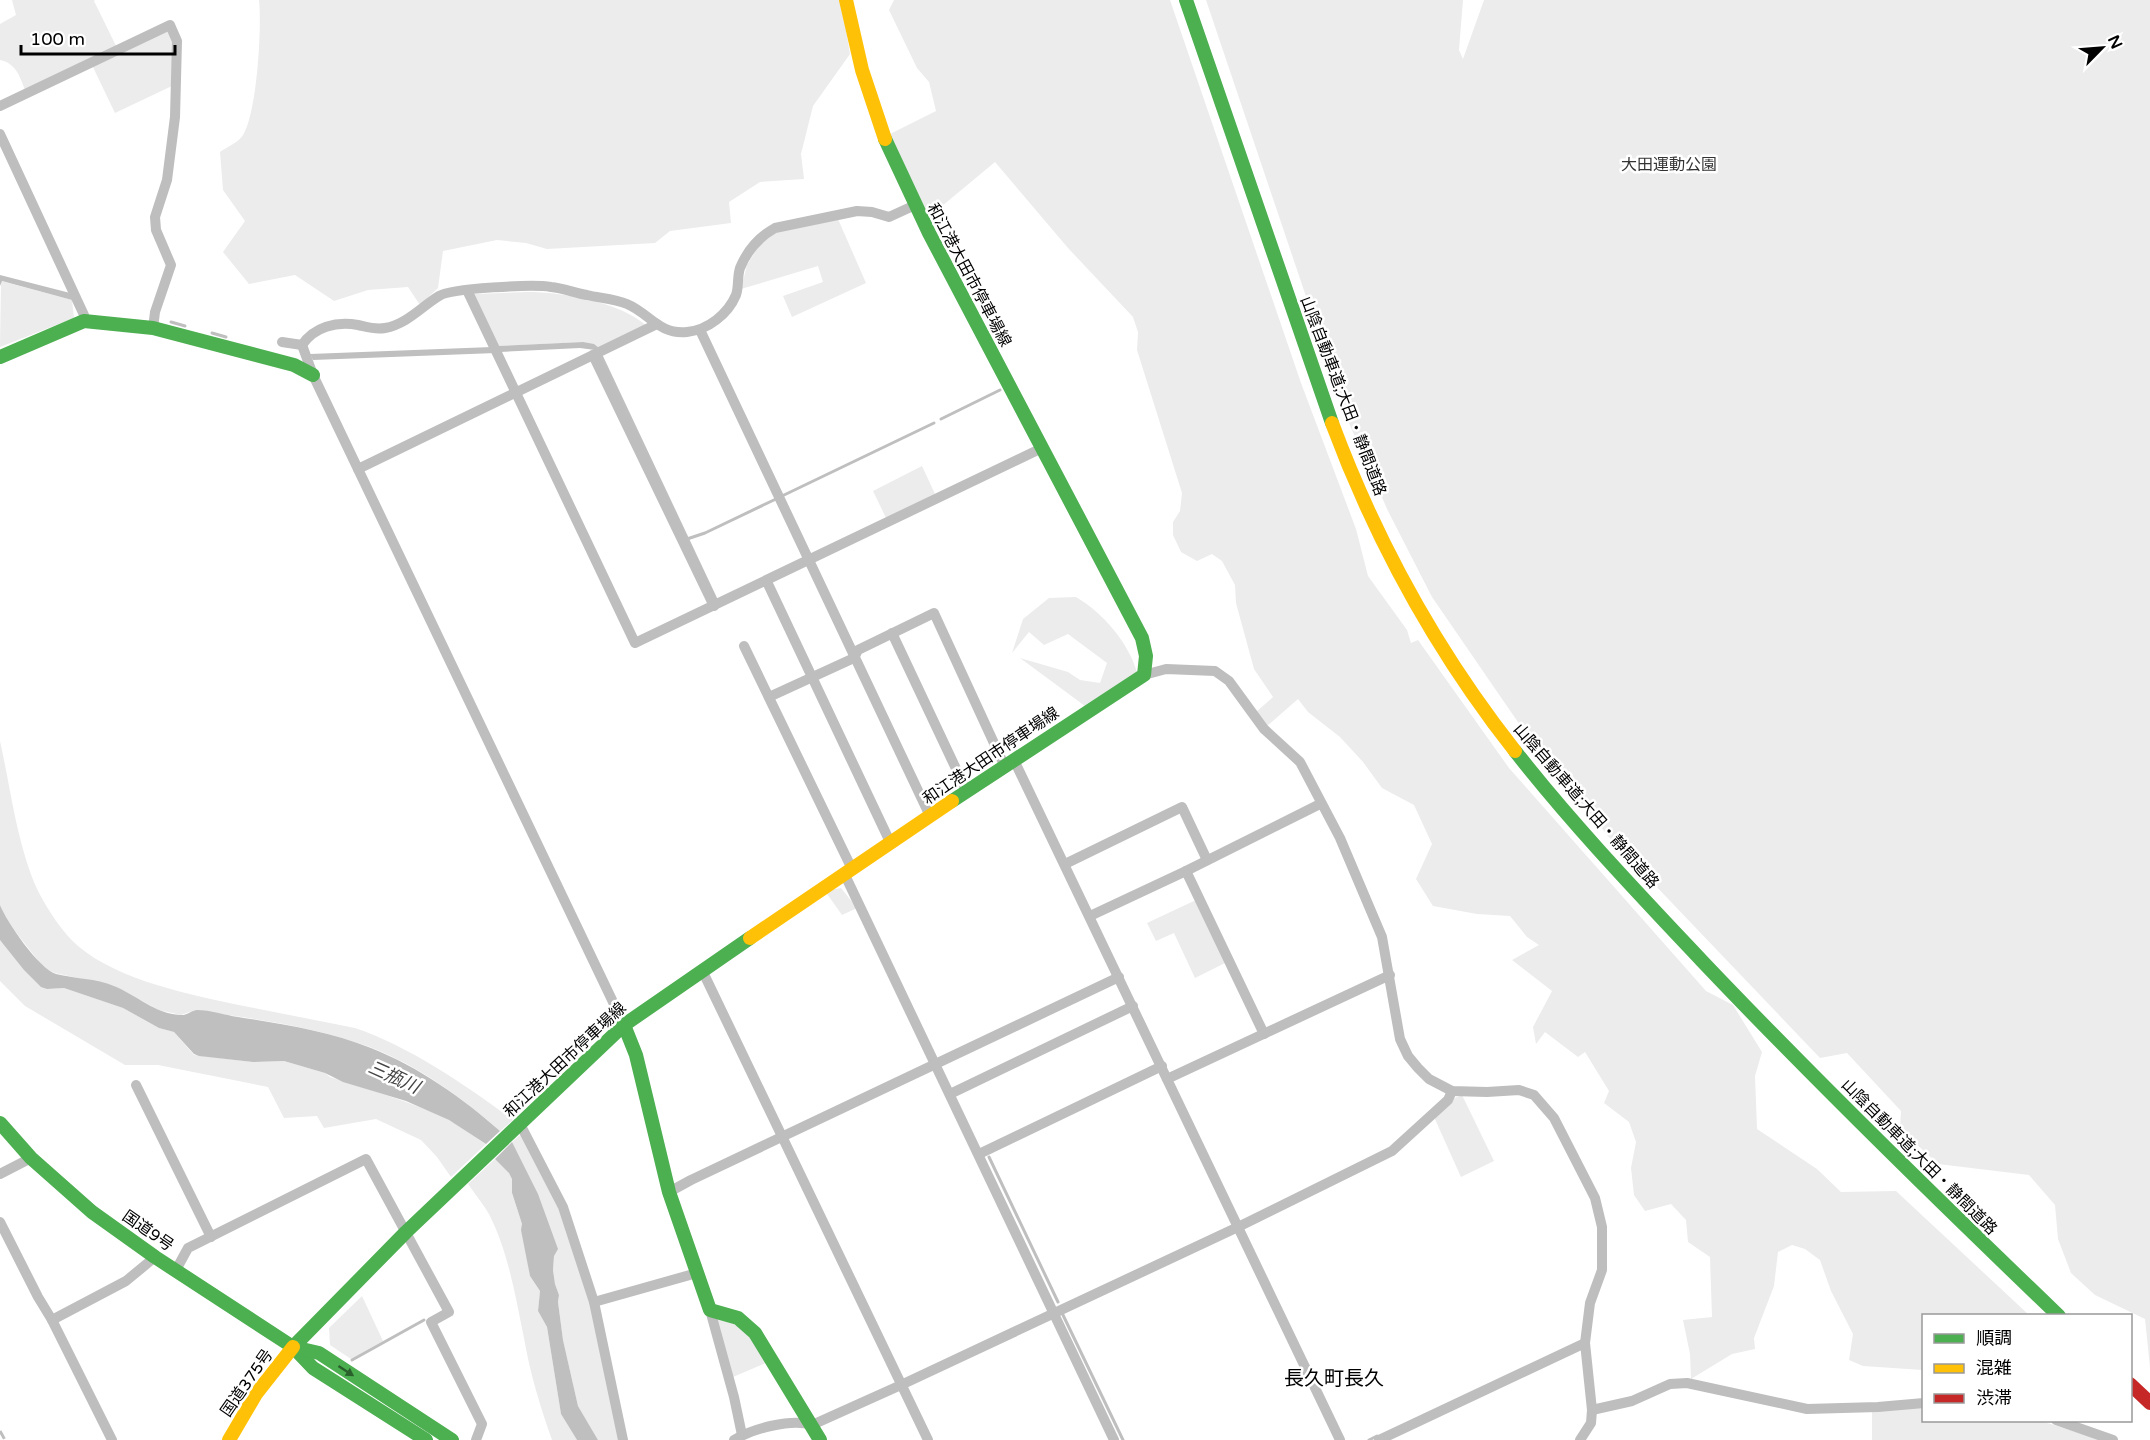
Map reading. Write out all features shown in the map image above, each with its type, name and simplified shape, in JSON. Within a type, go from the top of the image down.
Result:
[{"type":"main road","name":"和江港大田市停車場線","points":[[293,1347],[406,1232],[624,1024],[848,871],[1144,675],[1147,662],[1142,638],[914,206],[874,113],[852,36],[846,0]]},
{"type":"main road","name":"山陰自動車道;大田・静間道路","points":[[1186,0],[1287,296],[1343,450],[1377,529],[1413,599],[1455,669],[1501,734],[1553,798],[1617,870],[1723,983],[1916,1179],[2056,1314]]},
{"type":"main road","points":[[0,357],[84,321],[153,321],[294,365],[313,375]]},
{"type":"main road","points":[[624,1024],[636,1055],[669,1192],[710,1310],[738,1318],[755,1333],[820,1440]]},
{"type":"main road","name":"国道9号","points":[[0,1123],[31,1158],[92,1212],[155,1257],[293,1347],[313,1368],[426,1440]]},
{"type":"main road","name":"国道9号","points":[[293,1347],[319,1353],[452,1440]]},
{"type":"main road","name":"国道375号","points":[[229,1440],[256,1394],[293,1347]]},
{"type":"main road","points":[[2132,1386],[2150,1403]]},
{"type":"street","points":[[0,106],[170,25],[177,41],[175,117],[167,180],[155,217],[156,230],[171,265],[153,321]]},
{"type":"street","points":[[0,134],[84,315],[84,321]]},
{"type":"street","points":[[302,345],[307,337],[324,327],[342,324],[358,325],[369,329],[385,328],[405,321],[440,294],[467,290],[551,286],[628,304],[657,324],[674,332],[700,330],[728,309],[736,294],[740,270],[752,247],[763,234],[775,228],[857,211],[889,217],[914,206]]},
{"type":"street","points":[[467,290],[635,643],[1042,448]]},
{"type":"street","points":[[358,469],[657,324]]},
{"type":"street","points":[[700,330],[930,816]]},
{"type":"street","points":[[282,342],[302,345]]},
{"type":"street","points":[[302,345],[313,375],[624,1024]]},
{"type":"street","points":[[593,355],[714,606]]},
{"type":"street","points":[[768,584],[891,844]]},
{"type":"street","points":[[769,697],[854,658],[858,650],[933,613],[1009,763],[1065,864],[1340,1440]]},
{"type":"street","points":[[892,633],[968,792]]},
{"type":"street","points":[[744,646],[936,1065],[1114,1440]]},
{"type":"street","points":[[1144,675],[1166,669],[1215,671],[1229,681],[1264,729],[1300,762],[1320,804],[1340,838],[1382,937],[1400,1039],[1408,1056],[1429,1079],[1452,1091],[1519,1090],[1534,1095],[1554,1118],[1595,1198],[1602,1227],[1602,1270],[1590,1303],[1585,1342],[1593,1410],[1591,1423],[1580,1440]]},
{"type":"street","points":[[1090,916],[1320,804]]},
{"type":"street","points":[[1065,864],[1182,807],[1207,860]]},
{"type":"street","points":[[1186,871],[1264,1034]]},
{"type":"street","points":[[702,970],[928,1440]]},
{"type":"street","points":[[1167,1079],[1390,975]]},
{"type":"street","points":[[669,1192],[691,1179],[1119,977]]},
{"type":"street","points":[[950,1094],[1133,1006]]},
{"type":"street","points":[[979,1154],[1162,1066]]},
{"type":"street","points":[[136,1085],[211,1237]]},
{"type":"street","points":[[710,1310],[735,1398],[738,1438],[781,1424],[801,1422],[812,1425],[1238,1227],[1392,1151],[1448,1100],[1452,1091]]},
{"type":"street","points":[[517,1127],[563,1207],[594,1302],[623,1440]]},
{"type":"street","points":[[0,1174],[31,1158]]},
{"type":"street","points":[[176,1270],[188,1248],[366,1159],[449,1312],[430,1322],[482,1424],[476,1440]]},
{"type":"street","points":[[0,1222],[112,1440]]},
{"type":"street","points":[[52,1320],[126,1281],[155,1257]]},
{"type":"street","points":[[594,1302],[697,1273]]},
{"type":"street","points":[[1379,1440],[1585,1342]]},
{"type":"street","points":[[1593,1410],[1632,1401],[1671,1384],[1687,1383],[1807,1409],[1922,1403]]},
{"type":"street","points":[[2062,1422],[2113,1440]]},
{"type":"green space","points":[[12,0],[95,0],[117,48],[25,90],[14,67],[0,60],[0,24],[16,15]]},
{"type":"green space","points":[[259,0],[841,0],[850,54],[813,106],[801,154],[804,179],[760,182],[729,202],[731,223],[670,231],[655,243],[547,249],[526,243],[497,240],[443,251],[438,288],[420,305],[408,287],[368,290],[334,301],[295,275],[249,284],[223,252],[245,221],[223,190],[220,152],[241,138],[248,124],[255,90],[259,49]]},
{"type":"green space","points":[[894,0],[1170,0],[1301,383],[1356,529],[1368,576],[1407,630],[1411,643],[1418,640],[1509,768],[1706,991],[1733,1005],[1762,1052],[1755,1076],[1757,1129],[1817,1169],[1841,1192],[1896,1191],[2028,1314],[1922,1314],[1922,1370],[1863,1366],[1849,1360],[1853,1334],[1831,1291],[1820,1260],[1805,1249],[1792,1245],[1778,1252],[1774,1286],[1754,1338],[1755,1349],[1732,1354],[1691,1379],[1690,1354],[1683,1320],[1712,1317],[1710,1257],[1688,1242],[1686,1220],[1671,1204],[1645,1211],[1634,1195],[1631,1168],[1636,1142],[1629,1122],[1604,1103],[1609,1091],[1585,1052],[1578,1057],[1545,1032],[1536,1044],[1533,1027],[1552,991],[1512,960],[1539,945],[1527,937],[1510,916],[1477,914],[1433,906],[1416,879],[1432,844],[1414,805],[1382,788],[1363,762],[1340,737],[1308,712],[1298,699],[1267,726],[1256,712],[1273,697],[1254,669],[1236,603],[1235,585],[1222,561],[1212,554],[1197,561],[1181,552],[1173,535],[1173,522],[1180,511],[1182,493],[1137,350],[1138,332],[1133,317],[1068,248],[995,162],[930,216],[925,216],[890,134],[936,111],[929,82],[917,68],[889,10]]},
{"type":"green space","name":"大田運動公園","points":[[1206,0],[1463,0],[1459,50],[1463,59],[1484,0],[2150,0],[2150,1367],[2145,1319],[2095,1295],[2071,1273],[2058,1239],[2055,1205],[2029,1175],[1938,1164],[1900,1129],[1901,1111],[1847,1053],[1820,1058],[1608,836],[1522,728],[1432,597],[1388,511],[1348,421]]},
{"type":"green space","points":[[166,29],[174,38],[174,85],[115,113],[92,65]]},
{"type":"green space","points":[[838,219],[866,283],[792,317],[783,296],[823,282],[818,266],[741,289],[747,265],[769,234]]},
{"type":"green space","points":[[1,281],[72,300],[74,318],[0,347]]},
{"type":"green space","points":[[527,292],[574,296],[590,300],[622,311],[647,326],[599,348],[583,342],[497,346],[474,294]]},
{"type":"green space","points":[[922,466],[935,494],[887,520],[873,491]]},
{"type":"green space","points":[[1076,597],[1096,611],[1113,629],[1121,639],[1137,672],[1085,706],[1020,658],[1068,672],[1080,680],[1100,683],[1107,663],[1068,634],[1044,645],[1029,632],[1012,653],[1023,619],[1049,598]]},
{"type":"green space","points":[[0,741],[20,836],[31,873],[51,913],[78,946],[114,969],[157,985],[224,1002],[355,1028],[375,1036],[437,1068],[513,1120],[500,1131],[455,1094],[406,1063],[349,1040],[284,1024],[195,1010],[181,1015],[159,1010],[114,986],[55,973],[44,968],[14,930],[0,905]]},
{"type":"green space","points":[[841,888],[857,908],[842,915],[825,891]]},
{"type":"green space","points":[[1196,900],[1225,963],[1195,978],[1174,933],[1156,941],[1147,923]]},
{"type":"green space","points":[[0,940],[47,989],[64,988],[123,1008],[159,1028],[174,1032],[194,1055],[253,1062],[284,1061],[325,1073],[330,1077],[433,1113],[452,1122],[486,1144],[451,1177],[421,1140],[376,1119],[324,1128],[317,1116],[284,1118],[268,1087],[158,1065],[125,1065],[25,1006],[0,981]]},
{"type":"green space","points":[[1462,1095],[1494,1161],[1461,1177],[1434,1117],[1455,1098]]},
{"type":"green space","points":[[520,1135],[565,1221],[586,1284],[620,1440],[598,1440],[578,1406],[563,1340],[559,1295],[553,1270],[554,1256],[512,1142]]},
{"type":"green space","points":[[495,1159],[509,1172],[512,1179],[512,1194],[522,1224],[530,1276],[540,1291],[538,1311],[547,1327],[561,1414],[577,1440],[552,1440],[532,1377],[502,1244],[489,1214],[468,1184]]},
{"type":"green space","points":[[362,1296],[383,1341],[351,1359],[330,1345],[329,1328]]},
{"type":"green space","points":[[716,1317],[746,1329],[766,1363],[733,1377]]},
{"type":"green space","points":[[1922,1406],[1922,1422],[2044,1422],[2102,1440],[1872,1440],[1872,1410]]},
{"type":"water","points":[[0,275],[74,294],[72,300],[2,281],[0,286]]},
{"type":"water","points":[[583,342],[594,344],[599,348],[595,350],[580,348],[500,352],[497,346]]},
{"type":"water","points":[[492,347],[496,353],[313,360],[310,354]]},
{"type":"water","points":[[602,354],[718,600],[713,599],[597,356]]},
{"type":"water","name":"三瓶川","points":[[0,905],[16,933],[32,954],[56,974],[107,983],[154,1008],[171,1014],[183,1015],[195,1010],[207,1011],[305,1029],[355,1042],[406,1064],[423,1074],[470,1106],[500,1131],[486,1144],[449,1120],[406,1101],[343,1082],[325,1073],[284,1061],[253,1062],[199,1056],[194,1054],[174,1032],[159,1028],[123,1008],[64,988],[41,987],[0,940]]},
{"type":"water","points":[[512,1142],[538,1194],[558,1249],[554,1256],[553,1270],[559,1295],[563,1340],[578,1406],[598,1440],[577,1440],[561,1414],[547,1327],[538,1311],[540,1291],[530,1276],[521,1230],[522,1224],[512,1193],[512,1179],[495,1159]]},
{"type":"waterway","points":[[171,322],[185,326]]},
{"type":"waterway","points":[[212,333],[226,337]]},
{"type":"waterway","points":[[941,419],[1000,390]]},
{"type":"waterway","points":[[782,496],[934,423]]},
{"type":"waterway","points":[[687,539],[705,533],[776,499]]},
{"type":"waterway","points":[[989,1157],[1058,1302]]},
{"type":"waterway","points":[[1063,1315],[1123,1440]]},
{"type":"waterway","points":[[352,1360],[424,1320]]},
{"type":"waterway","points":[[1369,1440],[1377,1436]]},
{"type":"railway","points":[[0,1431],[5,1440]]},
{"type":"traffic: fast","points":[[1186,0],[1332,423]]},
{"type":"traffic: fast","points":[[885,139],[929,233],[1142,638],[1146,656],[1144,675],[952,801]]},
{"type":"traffic: fast","points":[[0,357],[84,321],[153,328],[294,365],[313,375]]},
{"type":"traffic: fast","points":[[1515,751],[1606,858],[1746,1007],[1968,1229],[2057,1314]]},
{"type":"traffic: fast","points":[[293,1347],[406,1232],[624,1025],[750,938]]},
{"type":"traffic: fast","points":[[624,1025],[636,1055],[669,1192],[710,1310],[738,1318],[755,1333],[820,1440]]},
{"type":"traffic: fast","points":[[0,1123],[31,1158],[92,1212],[155,1257],[293,1347],[313,1368],[426,1440]]},
{"type":"traffic: fast","points":[[293,1347],[319,1353],[452,1440]]},
{"type":"traffic: slow","points":[[846,0],[862,70],[885,139]]},
{"type":"traffic: slow","points":[[1332,423],[1368,510],[1411,594],[1460,675],[1515,751]]},
{"type":"traffic: slow","points":[[750,938],[952,801]]},
{"type":"traffic: slow","points":[[229,1440],[256,1394],[293,1347]]},
{"type":"traffic: jam","points":[[2132,1386],[2150,1403]]},
{"type":"district","name":"長久町長久","points":[[1334,1379]]}]
